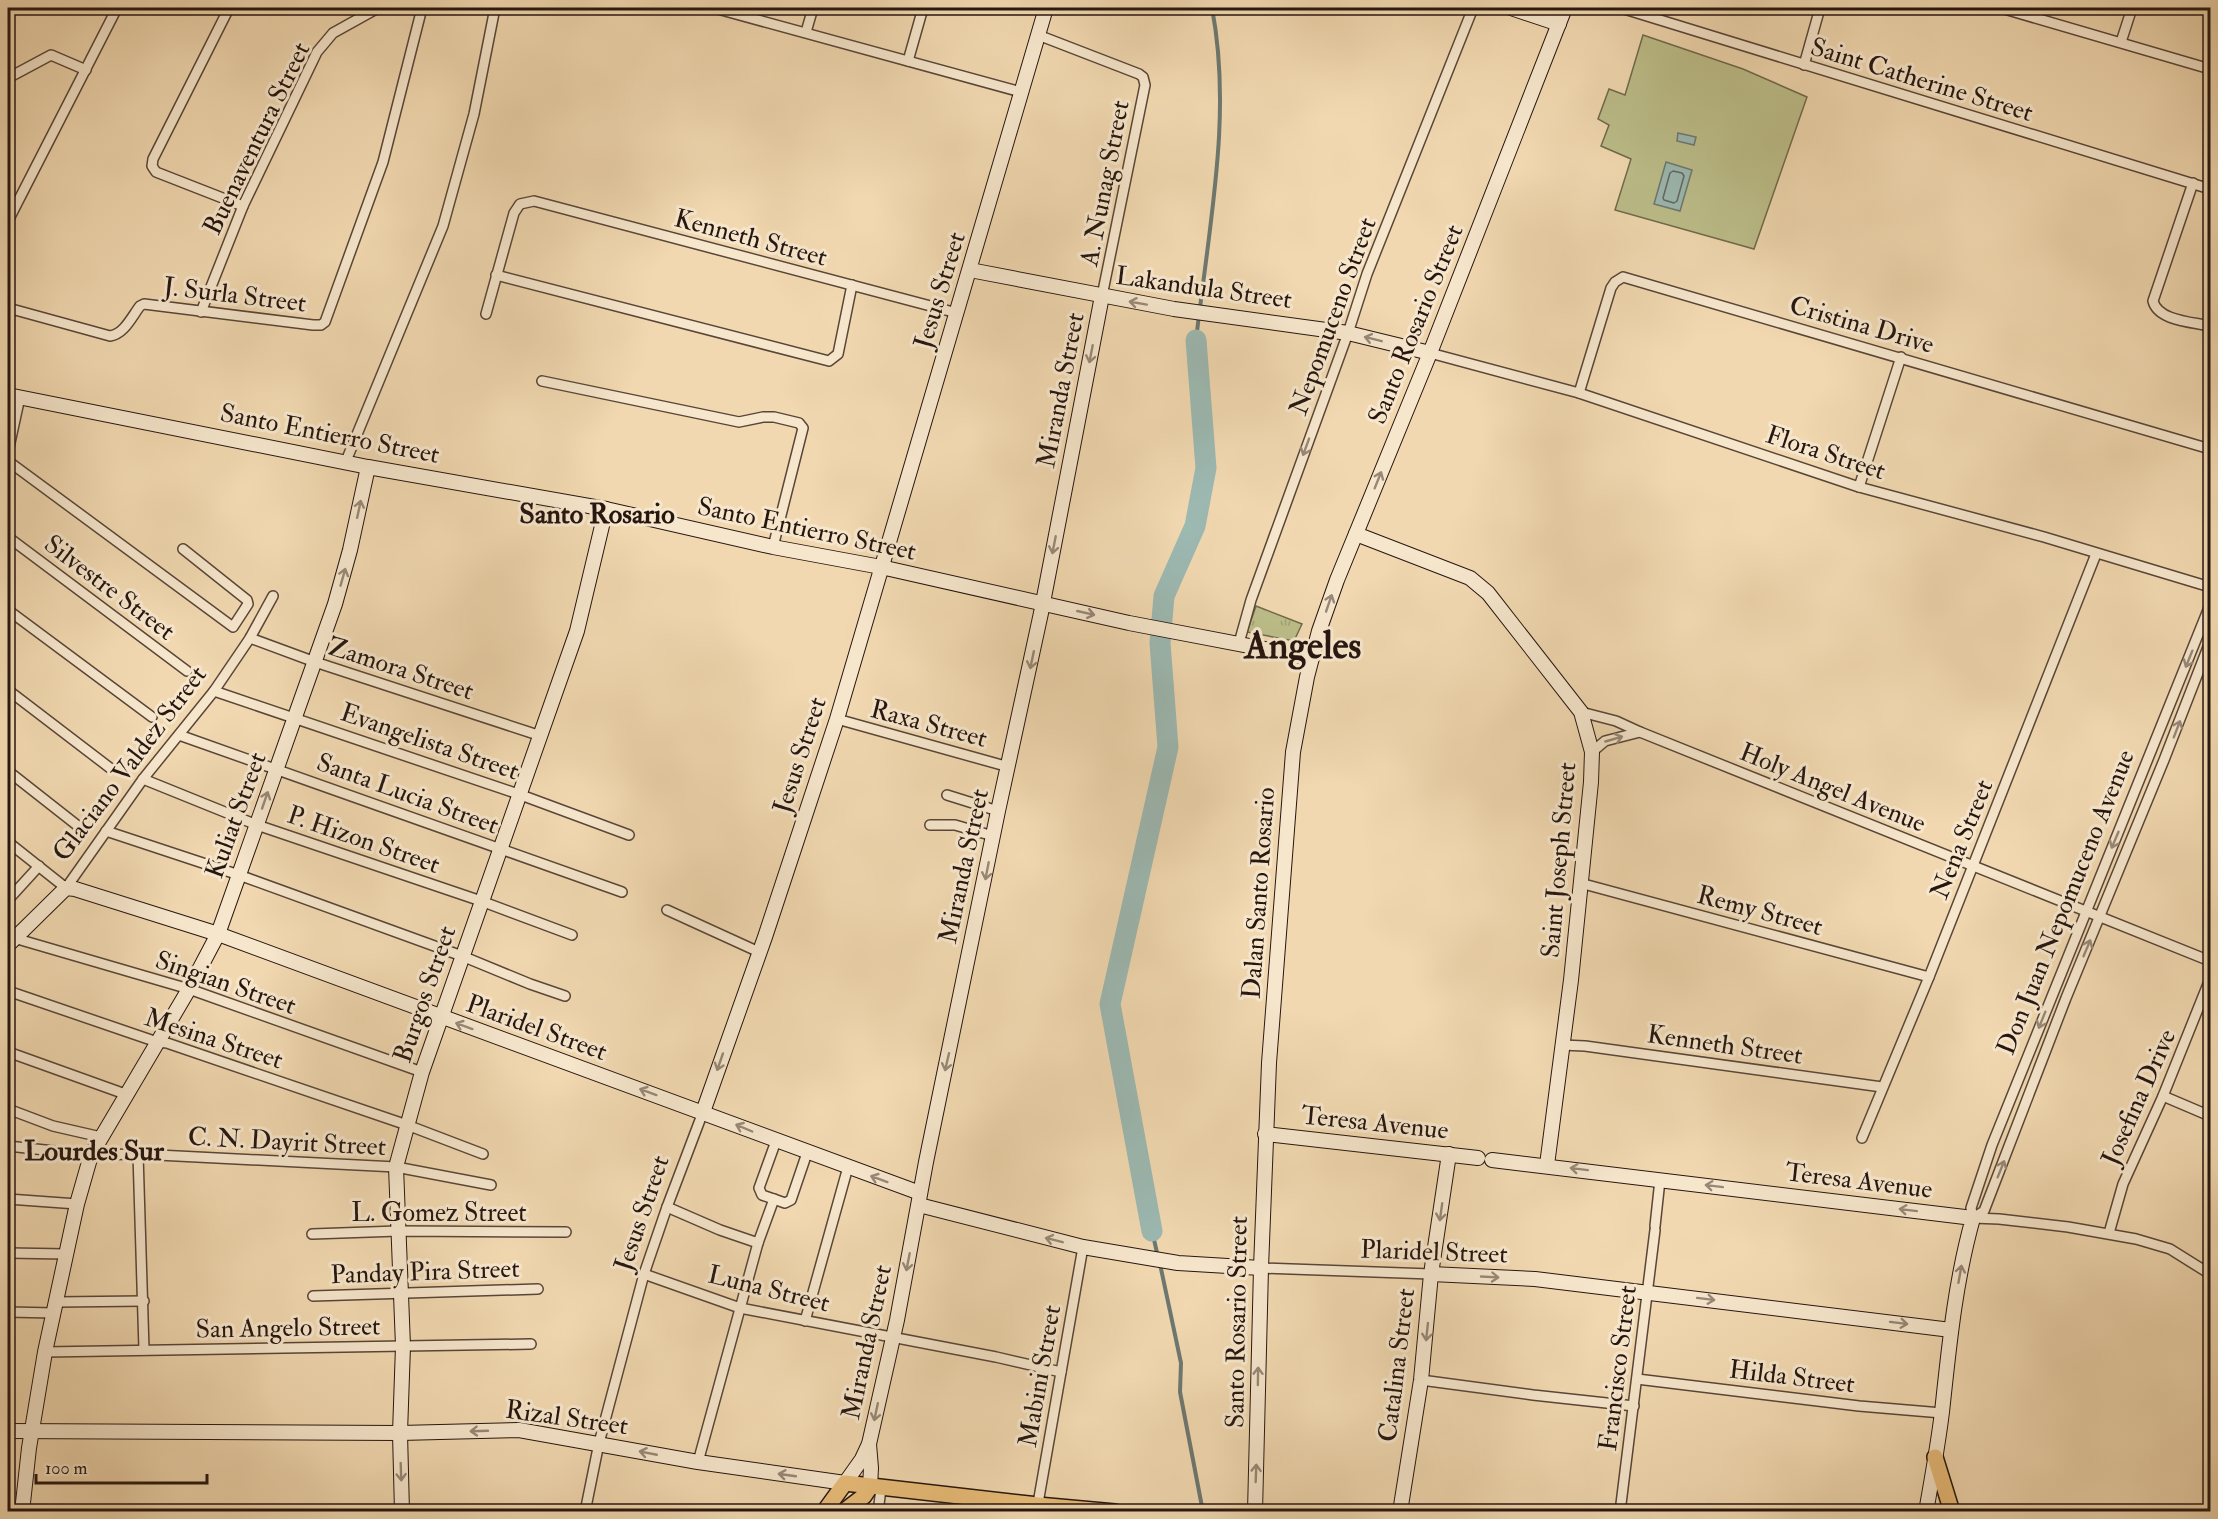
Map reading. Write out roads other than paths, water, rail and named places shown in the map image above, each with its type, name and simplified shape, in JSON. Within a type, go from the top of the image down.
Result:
[{"type":"main road","points":[[1935,1457],[1952,1512]]},
{"type":"main road","name":"Rizal Street","points":[[845,1483],[1037,1508],[1115,1512]]},
{"type":"main road","points":[[824,1512],[845,1483]]},
{"type":"main road","points":[[843,1512],[875,1488]]},
{"type":"street","points":[[8,221],[117,8]]},
{"type":"street","points":[[229,8],[153,159],[152,166],[156,171],[243,206]]},
{"type":"street","name":"Buenaventura Street","points":[[201,312],[243,206],[317,52],[333,33],[378,8]]},
{"type":"street","name":"J. Surla Street","points":[[8,308],[110,336],[122,331],[141,304],[321,325],[325,322],[383,162],[423,8]]},
{"type":"street","points":[[346,461],[443,226],[474,114],[495,8]]},
{"type":"street","points":[[714,8],[1021,92]]},
{"type":"street","points":[[806,32],[813,8]]},
{"type":"street","points":[[908,61],[923,8]]},
{"type":"street","name":"Jesus Street","points":[[585,1512],[599,1443],[644,1274],[759,952],[837,719],[1046,8]]},
{"type":"street","name":"Nepomuceno Street","points":[[1239,643],[1251,600],[1348,333],[1367,274],[1473,8]]},
{"type":"street","points":[[1511,8],[1559,24]]},
{"type":"street","name":"Santo Rosario Street","points":[[1312,658],[1336,580],[1430,353],[1565,8]]},
{"type":"street","name":"Saint Catherine Street","points":[[1621,8],[2211,189]]},
{"type":"street","points":[[1804,65],[1820,8]]},
{"type":"street","points":[[2001,8],[2211,69]]},
{"type":"street","points":[[2121,42],[2132,8]]},
{"type":"street","name":"A. Nunag Street","points":[[1038,35],[1139,74],[1143,77],[1145,85],[1102,296]]},
{"type":"street","points":[[8,78],[51,55],[86,70]]},
{"type":"street","points":[[2193,183],[2153,301],[2154,308],[2162,315],[2211,326]]},
{"type":"street","name":"Kenneth Street","points":[[496,275],[517,208],[520,204],[534,201],[957,313]]},
{"type":"street","name":"Lakandula Street","points":[[970,270],[1174,309],[1348,333],[1430,353]]},
{"type":"street","points":[[486,314],[496,275],[829,361],[838,354],[852,285]]},
{"type":"street","name":"Cristina Drive","points":[[1579,393],[1611,288],[1623,277],[2211,449]]},
{"type":"street","name":"Miranda Street","points":[[845,1483],[862,1459],[869,1444],[998,811],[1043,603],[1102,296]]},
{"type":"street","name":"Flora Street","points":[[1430,353],[1579,393],[1859,487],[1991,522],[2211,587]]},
{"type":"street","points":[[1859,487],[1901,357]]},
{"type":"street","points":[[542,381],[739,422],[774,417],[800,423],[803,428],[773,547]]},
{"type":"street","points":[[8,452],[14,396]]},
{"type":"street","name":"Santo Entierro Street","points":[[14,396],[368,467],[606,509],[773,547],[881,567],[1129,622],[1312,658]]},
{"type":"street","points":[[8,461],[233,627],[248,604],[247,600],[183,549]]},
{"type":"street","name":"Kuliat Street","points":[[22,1512],[45,1352],[77,1204],[91,1155],[189,989],[218,934],[315,662],[350,550],[368,467]]},
{"type":"street","name":"Burgos Street","points":[[402,1512],[400,1433],[403,1346],[396,1167],[422,1072],[440,1018],[577,631],[606,509]]},
{"type":"street","name":"Saint Joseph Street","points":[[1356,534],[1470,578],[1488,593],[1581,712],[1592,752],[1591,782],[1571,980],[1547,1165]]},
{"type":"street","name":"Silvestre Street","points":[[8,537],[187,671]]},
{"type":"street","name":"Nena Street","points":[[1862,1138],[1929,977],[2096,554]]},
{"type":"street","name":"Glaciano Valdez Street","points":[[11,942],[66,888],[143,779],[214,691],[250,638],[273,596]]},
{"type":"street","name":"Don Juan Nepomuceno Avenue","points":[[1926,1512],[1942,1413],[1951,1330],[1963,1256],[1973,1218],[1971,1208],[2025,1064],[2211,605]]},
{"type":"street","points":[[8,610],[152,717]]},
{"type":"street","name":"Zamora Street","points":[[250,638],[315,662],[541,736]]},
{"type":"street","name":"Don Juan Nepomuceno Avenue","points":[[1973,1218],[1984,1211],[2211,642]]},
{"type":"street","name":"Dalan Santo Rosario","points":[[1266,1134],[1284,850],[1293,752],[1312,658]]},
{"type":"street","points":[[8,690],[110,768]]},
{"type":"street","name":"Evangelista Street","points":[[214,691],[296,717],[629,835]]},
{"type":"street","name":"Holy Angel Avenue","points":[[1581,712],[1616,720],[1640,732],[2211,961]]},
{"type":"street","name":"Raxa Street","points":[[837,719],[1009,767]]},
{"type":"street","points":[[1592,752],[1609,739],[1640,732]]},
{"type":"street","name":"Santa Lucia Street","points":[[178,735],[622,892]]},
{"type":"street","points":[[2151,755],[2164,760]]},
{"type":"street","points":[[8,771],[78,826]]},
{"type":"street","name":"P. Hizon Street","points":[[143,779],[257,825],[481,901],[572,935]]},
{"type":"street","points":[[946,795],[998,811]]},
{"type":"street","points":[[930,825],[955,825],[993,836]]},
{"type":"street","points":[[106,831],[239,875],[565,996]]},
{"type":"street","name":"Plaridel Street","points":[[8,842],[66,888],[218,934],[440,1018],[703,1112],[848,1167],[920,1199],[1083,1247],[1178,1263],[1535,1279],[1951,1330]]},
{"type":"street","points":[[8,900],[39,866]]},
{"type":"street","name":"Remy Street","points":[[1580,883],[1929,977]]},
{"type":"street","points":[[667,910],[759,952]]},
{"type":"street","name":"Singian Street","points":[[11,942],[189,989],[422,1072]]},
{"type":"street","name":"Josefina Drive","points":[[2109,1233],[2122,1184],[2163,1096],[2211,979]]},
{"type":"street","name":"Mesina Street","points":[[8,991],[407,1125],[483,1154]]},
{"type":"street","name":"Kenneth Street","points":[[1562,1045],[1585,1046],[1882,1087]]},
{"type":"street","points":[[8,1052],[125,1094]]},
{"type":"street","points":[[2025,1064],[2038,1071]]},
{"type":"street","points":[[2163,1096],[2211,1116]]},
{"type":"street","points":[[8,1109],[53,1126],[101,1137]]},
{"type":"street","name":"Santo Rosario Street","points":[[1255,1512],[1266,1134]]},
{"type":"street","name":"Teresa Avenue","points":[[1266,1134],[1547,1165],[2109,1233],[2170,1249],[2211,1274]]},
{"type":"street","points":[[776,1141],[759,1188],[762,1195],[785,1203],[790,1200],[807,1153]]},
{"type":"street","name":"C. N. Dayrit Street","points":[[8,1146],[91,1155],[138,1154],[396,1167],[491,1185]]},
{"type":"street","points":[[138,1154],[144,1350]]},
{"type":"street","name":"Catalina Street","points":[[1400,1512],[1420,1380],[1431,1274],[1449,1154]]},
{"type":"street","points":[[805,1321],[848,1167]]},
{"type":"street","name":"Francisco Street","points":[[1620,1512],[1660,1180]]},
{"type":"street","points":[[8,1199],[77,1204]]},
{"type":"street","points":[[698,1462],[758,1243],[774,1199]]},
{"type":"street","points":[[667,1207],[758,1243]]},
{"type":"street","name":"L. Gomez Street","points":[[312,1234],[398,1231],[566,1232]]},
{"type":"street","name":"Mabini Street","points":[[1037,1508],[1083,1247]]},
{"type":"street","points":[[8,1253],[66,1254]]},
{"type":"street","name":"Luna Street","points":[[644,1274],[740,1308],[1061,1372]]},
{"type":"street","name":"Panday Pira Street","points":[[313,1296],[538,1289]]},
{"type":"street","points":[[8,1312],[144,1301]]},
{"type":"street","name":"San Angelo Street","points":[[45,1352],[531,1344]]},
{"type":"street","name":"Hilda Street","points":[[1637,1379],[1859,1406],[1942,1413]]},
{"type":"street","points":[[1420,1380],[1634,1406]]},
{"type":"street","name":"Rizal Street","points":[[8,1431],[400,1433],[519,1430],[698,1462],[845,1483]]},
{"type":"street","name":"Miranda Street","points":[[869,1444],[875,1488]]},
{"type":"street","points":[[875,1488],[878,1512]]},
{"type":"water","points":[[1678,133],[1696,137],[1694,145],[1677,141]]},
{"type":"water","points":[[1666,162],[1692,170],[1680,211],[1654,204]]},
{"type":"waterway","points":[[1200,308],[1214,196],[1220,120],[1220,83],[1212,8]]},
{"type":"waterway","points":[[1196,340],[1199,315]]},
{"type":"waterway","points":[[1152,1231],[1110,1004],[1168,747],[1160,643],[1164,596],[1195,526],[1206,468],[1196,340]]},
{"type":"waterway","points":[[1152,1231],[1158,1257]]},
{"type":"waterway","points":[[1160,1264],[1181,1363],[1180,1392],[1203,1512]]},
{"type":"district","name":"Santo Rosario","points":[[597,513]]},
{"type":"district","name":"Angeles","points":[[1303,645]]},
{"type":"district","name":"Lourdes Sur","points":[[94,1150]]}]
